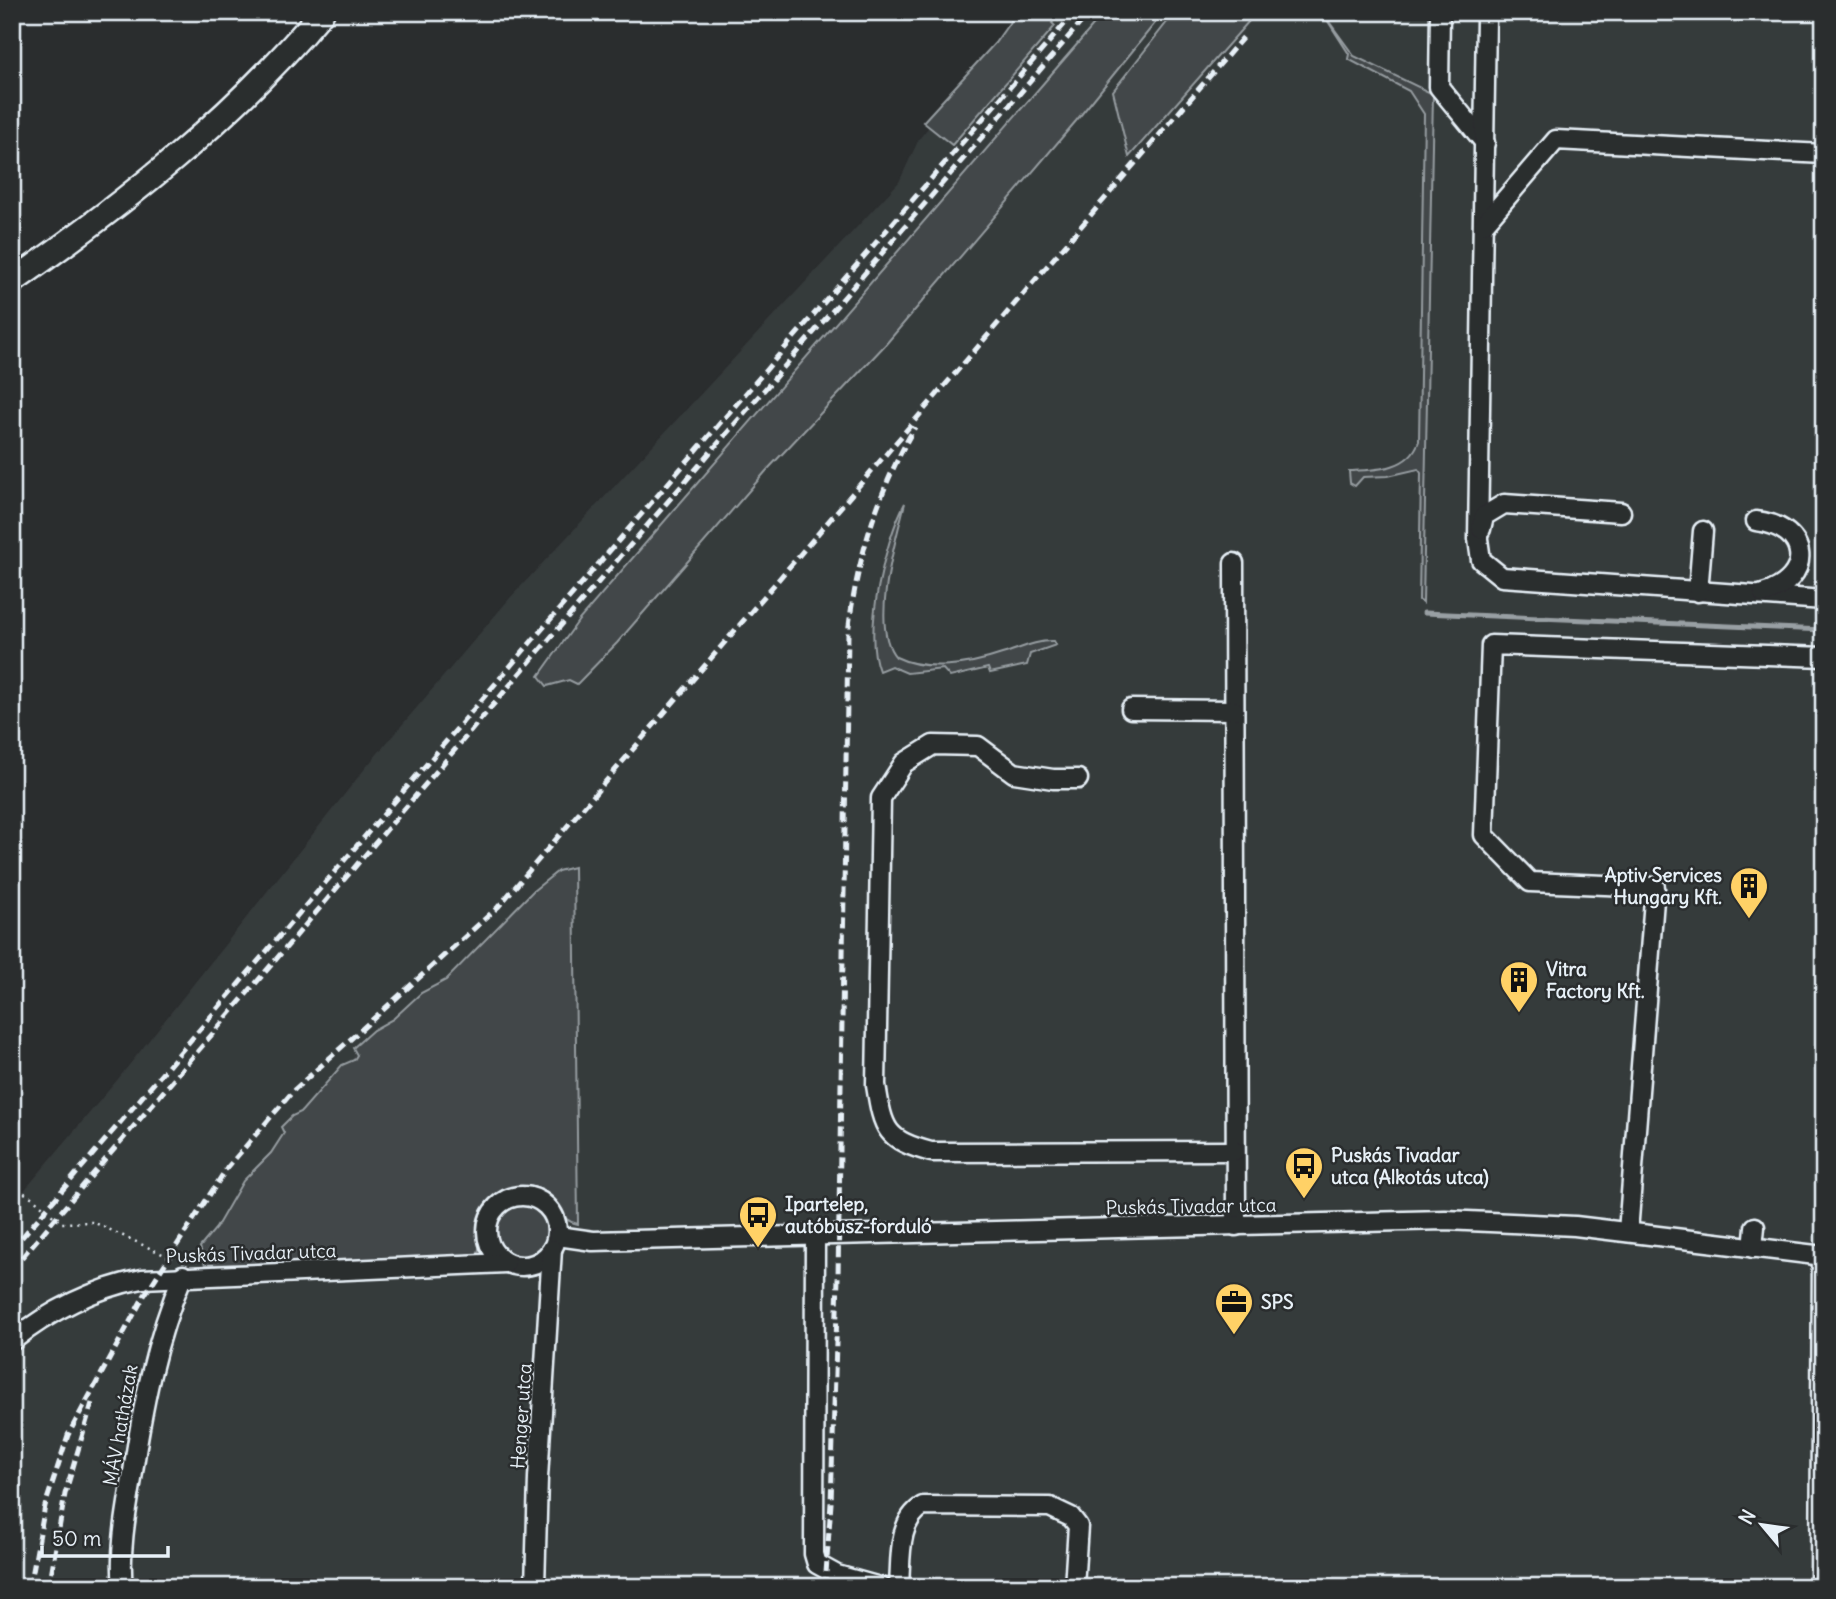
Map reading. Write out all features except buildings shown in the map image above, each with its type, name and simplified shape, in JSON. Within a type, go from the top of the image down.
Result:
[{"type":"main road","points":[[12,282],[191,146],[254,86],[322,12]]},
{"type":"street","points":[[1440,12],[1439,88],[1485,143]]},
{"type":"street","points":[[1486,18],[1478,539],[1482,560],[1502,577],[1824,599]]},
{"type":"street","points":[[1484,224],[1556,140],[1824,154]]},
{"type":"street","points":[[1478,539],[1484,516],[1504,504],[1621,512]]},
{"type":"street","points":[[1756,521],[1775,523],[1787,530],[1795,539],[1798,555],[1793,575],[1775,590],[1756,596]]},
{"type":"street","points":[[1699,592],[1703,531]]},
{"type":"street","points":[[1234,563],[1236,1226]]},
{"type":"street","points":[[1793,575],[1806,590],[1824,599]]},
{"type":"street","points":[[1628,1232],[1655,887],[1530,882],[1484,835],[1491,645],[1824,657]]},
{"type":"street","points":[[1131,709],[1234,710]]},
{"type":"street","points":[[1078,779],[1053,779],[1014,773],[978,746],[933,745],[904,763],[881,799],[876,1085],[882,1122],[903,1144],[931,1152],[1236,1151]]},
{"type":"street","points":[[506,1263],[489,1247],[486,1230],[491,1213],[509,1198],[527,1196],[547,1206],[556,1219],[555,1243]]},
{"type":"street","name":"Puskás Tivadar utca","points":[[12,1341],[50,1315],[103,1289],[142,1279],[183,1275],[506,1263],[522,1266],[535,1264],[555,1243],[593,1241],[1445,1220],[1575,1226],[1823,1256]]},
{"type":"street","points":[[1753,1248],[1755,1227]]},
{"type":"street","points":[[815,1236],[814,1555],[817,1564],[827,1570],[880,1587]]},
{"type":"street","name":"Henger utca","points":[[535,1587],[538,1478],[555,1243]]},
{"type":"street","points":[[1820,1587],[1823,1256]]},
{"type":"street","name":"MÁV hatházak","points":[[123,1587],[123,1547],[138,1435],[159,1336],[183,1275]]},
{"type":"street","points":[[899,1587],[906,1523],[912,1512],[923,1506],[1050,1507],[1061,1511],[1078,1526],[1074,1587]]},
{"type":"path","points":[[12,1186],[33,1198],[61,1223],[93,1222],[169,1257]]},
{"type":"shaded area","points":[[1017,12],[1066,12],[1058,21],[1055,19],[1052,23],[1055,26],[952,145],[923,122],[995,43]]},
{"type":"shaded area","points":[[1022,12],[1824,12],[1824,1587],[113,1587],[111,1577],[107,1575],[64,1580],[64,1587],[12,1587],[12,1205],[118,1079],[367,766],[510,598],[899,182],[919,139]]},
{"type":"shaded area","points":[[1105,12],[1164,12],[1076,121],[886,344],[767,470],[617,643],[577,684],[569,680],[547,686],[539,676],[579,620]]},
{"type":"shaded area","points":[[1175,12],[1257,12],[1129,157],[1113,91]]},
{"type":"shaded area","points":[[1322,12],[1354,56],[1433,94],[1423,603],[1419,600],[1421,473],[1418,469],[1388,476],[1363,477],[1355,486],[1350,483],[1349,471],[1380,469],[1400,463],[1408,458],[1419,441],[1424,114],[1409,91],[1348,59],[1349,54]]},
{"type":"shaded area","points":[[905,503],[891,560],[885,605],[888,643],[896,657],[934,666],[962,664],[1041,642],[1054,641],[1056,645],[1030,654],[1027,665],[990,673],[988,668],[950,677],[943,669],[907,673],[891,666],[879,671],[874,633],[878,586],[890,539]]},
{"type":"shaded area","points":[[574,867],[578,1224],[563,1216],[545,1197],[521,1190],[505,1193],[491,1202],[486,1209],[481,1221],[480,1245],[476,1256],[416,1261],[205,1265],[200,1247],[216,1228],[243,1181],[271,1153],[284,1133],[281,1127],[292,1116],[301,1112],[342,1065],[354,1060],[357,1055],[353,1048],[373,1030],[393,1019],[421,993],[446,980],[533,891],[558,871]]},
{"type":"shaded area","points":[[521,1205],[531,1207],[539,1213],[545,1221],[545,1241],[539,1249],[531,1255],[521,1257],[511,1255],[503,1249],[497,1241],[495,1231],[497,1221],[503,1213],[511,1207]]},
{"type":"waterway","points":[[1424,613],[1824,630]]},
{"type":"railway","points":[[12,1249],[1075,12]]},
{"type":"railway","points":[[12,1269],[539,651],[1090,12]]},
{"type":"railway","points":[[30,1587],[45,1506],[68,1435],[144,1296],[227,1168],[295,1089],[498,907],[1245,35]]},
{"type":"railway","points":[[825,1587],[831,1503],[838,1278],[848,634],[857,580],[871,527],[890,476],[915,427]]},
{"type":"railway","points":[[49,1587],[65,1494],[92,1403]]},
{"type":"place","name":"Aptiv Services Hungary Kft.","points":[[1749,920]]},
{"type":"place","name":"Vitra Factory Kft.","points":[[1519,1014]]},
{"type":"place","name":"Puskás Tivadar utca (Alkotás utca)","points":[[1304,1200]]},
{"type":"place","name":"Ipartelep, autóbusz-forduló","points":[[758,1249]]},
{"type":"place","name":"SPS","points":[[1234,1336]]}]
